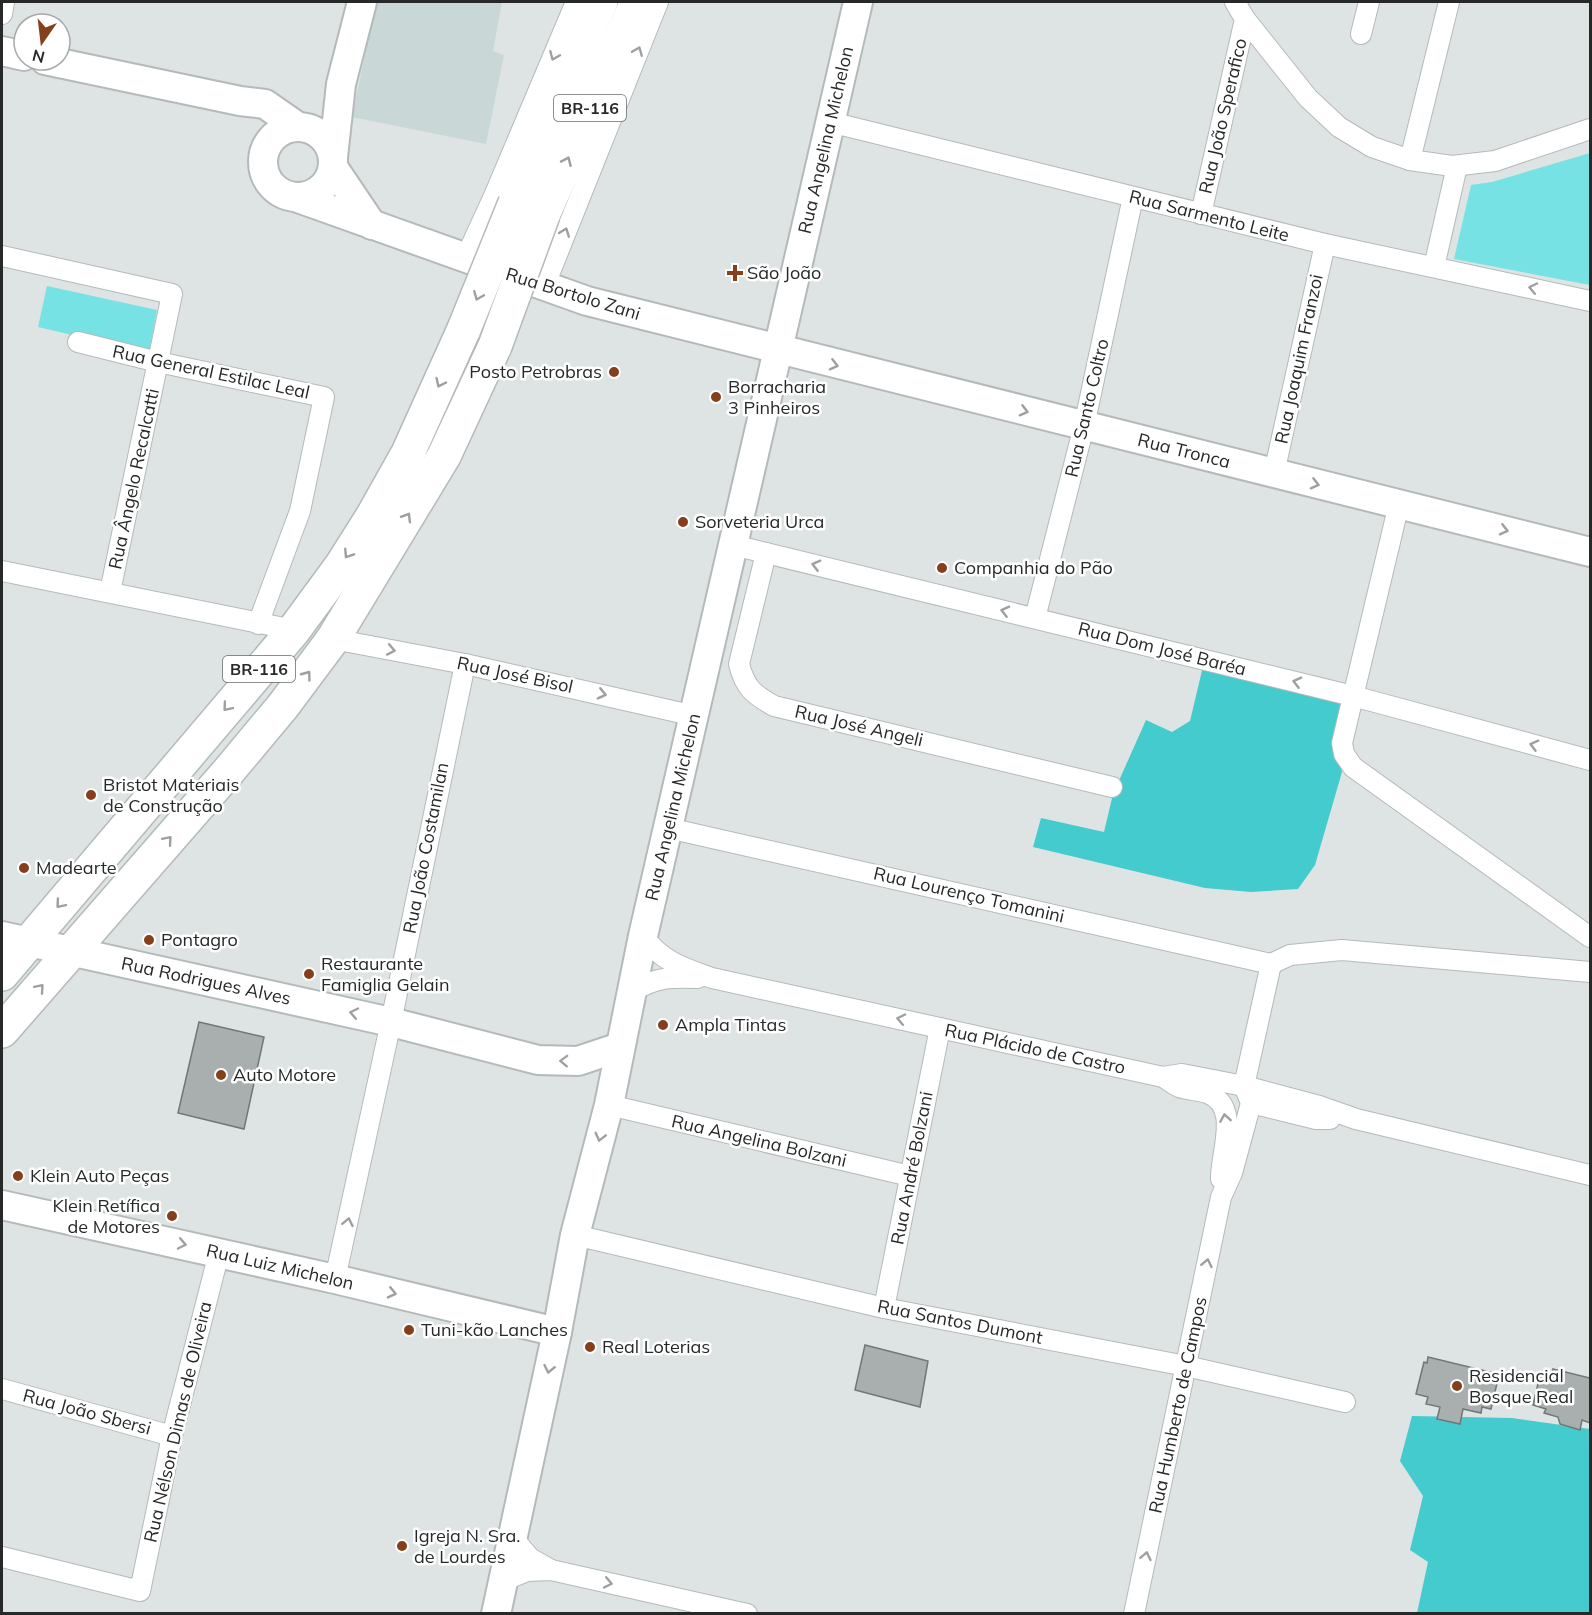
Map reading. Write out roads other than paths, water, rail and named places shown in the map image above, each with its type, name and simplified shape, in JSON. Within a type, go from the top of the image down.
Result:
[{"type":"highway","name":"BR-116","points":[[2,974],[15,940],[294,630],[341,566],[408,453],[464,330],[637,2]]},
{"type":"highway","name":"BR-116","points":[[2,1031],[283,706],[333,639],[444,456],[495,346],[529,209],[593,4]]},
{"type":"main road","points":[[240,101],[258,125],[266,148],[263,167],[271,185],[288,196],[298,198],[308,196],[325,186],[333,162],[341,84],[362,2]]},
{"type":"main road","name":"Rua Angelina Michelon","points":[[496,1614],[576,1235],[609,1105],[643,936],[858,2]]},
{"type":"main road","points":[[72,66],[240,101],[265,104],[325,139],[333,162],[372,225]]},
{"type":"main road","points":[[266,148],[279,133],[303,128],[341,84]]},
{"type":"main road","name":"Rua Bortolo Zani","points":[[298,198],[587,302],[778,351]]},
{"type":"main road","name":"Rua Tronca","points":[[778,351],[1590,552]]},
{"type":"main road","name":"Rua Rodrigues Alves","points":[[15,940],[391,1022],[538,1060],[578,1061],[620,1047]]},
{"type":"main road","name":"Rua Luiz Michelon","points":[[2,1205],[219,1252],[557,1332]]},
{"type":"street","points":[[2,14],[4,2]]},
{"type":"street","points":[[544,287],[658,2]]},
{"type":"street","points":[[1235,2],[1245,19],[1308,98],[1339,127],[1372,147],[1410,160],[1457,166],[1495,161],[1590,129]]},
{"type":"street","points":[[1361,34],[1369,2]]},
{"type":"street","points":[[1410,160],[1449,2]]},
{"type":"street","points":[[466,257],[503,176],[593,4]]},
{"type":"street","name":"Rua João Sperafico","points":[[1201,214],[1245,19]]},
{"type":"street","name":"Rua Sarmento Leite","points":[[830,122],[1325,244],[1590,301]]},
{"type":"street","points":[[1434,267],[1457,166]]},
{"type":"street","name":"Rua Santo Coltro","points":[[1035,618],[1084,426],[1133,197]]},
{"type":"street","name":"Rua Joaquim Franzoi","points":[[1274,473],[1325,244]]},
{"type":"street","name":"Rua Ângelo Recalcatti","points":[[2,258],[172,294],[110,592]]},
{"type":"street","name":"Rua General Estilac Leal","points":[[78,342],[158,362],[324,397],[300,511],[258,624]]},
{"type":"street","points":[[1399,504],[1342,743],[1344,754],[1353,767],[1590,938]]},
{"type":"street","name":"Rua Dom José Baréa","points":[[733,545],[1353,696],[1590,760]]},
{"type":"street","name":"Rua José Angeli","points":[[766,553],[739,664],[743,681],[756,696],[774,706],[1112,787]]},
{"type":"street","points":[[2,571],[294,630]]},
{"type":"street","name":"Rua José Bisol","points":[[333,639],[465,664],[695,716]]},
{"type":"street","name":"Rua João Costamilan","points":[[336,1279],[465,664]]},
{"type":"street","name":"Rua Lourenço Tomanini","points":[[668,828],[1271,964]]},
{"type":"street","name":"Rua Plácido de Castro","points":[[643,936],[651,947],[670,962],[712,978],[1163,1077],[1182,1074],[1248,1094],[1319,1106],[1356,1119],[1590,1175]]},
{"type":"street","points":[[1271,964],[1290,955],[1342,950],[1590,972]]},
{"type":"street","name":"Rua Humberto de Campos","points":[[1221,1197],[1232,1173],[1271,964]]},
{"type":"street","name":"Rua Plácido de Castro","points":[[633,991],[650,981],[671,977],[712,978]]},
{"type":"street","name":"Rua André Bolzani","points":[[884,1308],[940,1028]]},
{"type":"street","name":"Rua Humberto de Campos","points":[[1134,1614],[1221,1197],[1221,1173],[1228,1122],[1219,1101],[1209,1094],[1179,1087],[1163,1077]]},
{"type":"street","name":"Rua Angelina Bolzani","points":[[609,1105],[910,1176]]},
{"type":"street","name":"Rua Santos Dumont","points":[[576,1235],[884,1308],[1186,1366],[1346,1402]]},
{"type":"street","name":"Rua Nélson Dimas de Oliveira","points":[[2,1557],[140,1592],[172,1436],[219,1252]]},
{"type":"street","name":"Rua João Sbersi","points":[[2,1389],[172,1436]]},
{"type":"street","points":[[513,1538],[530,1558],[551,1570]]},
{"type":"street","points":[[503,1581],[527,1571],[551,1570],[747,1614]]},
{"type":"place","name":"São João","points":[[735,273]]},
{"type":"place","name":"Posto Petrobras","points":[[614,372]]},
{"type":"place","name":"Borracharia 3 Pinheiros","points":[[716,397]]},
{"type":"place","name":"Sorveteria Urca","points":[[683,522]]},
{"type":"place","name":"Companhia do Pão","points":[[942,568]]},
{"type":"place","name":"Bristot Materiais de Construção","points":[[91,795]]},
{"type":"place","name":"Madearte","points":[[24,868]]},
{"type":"place","name":"Pontagro","points":[[149,940]]},
{"type":"place","name":"Restaurante Famiglia Gelain","points":[[309,974]]},
{"type":"place","name":"Ampla Tintas","points":[[663,1025]]},
{"type":"place","name":"Auto Motore","points":[[221,1075]]},
{"type":"place","name":"Klein Auto Peças","points":[[18,1176]]},
{"type":"place","name":"Klein Retífica de Motores","points":[[172,1216]]},
{"type":"place","name":"Tuni-kão Lanches","points":[[409,1330]]},
{"type":"place","name":"Real Loterias","points":[[590,1347]]},
{"type":"place","name":"Residencial Bosque Real","points":[[1457,1386]]},
{"type":"place","name":"Igreja N. Sra. de Lourdes","points":[[402,1546]]}]
